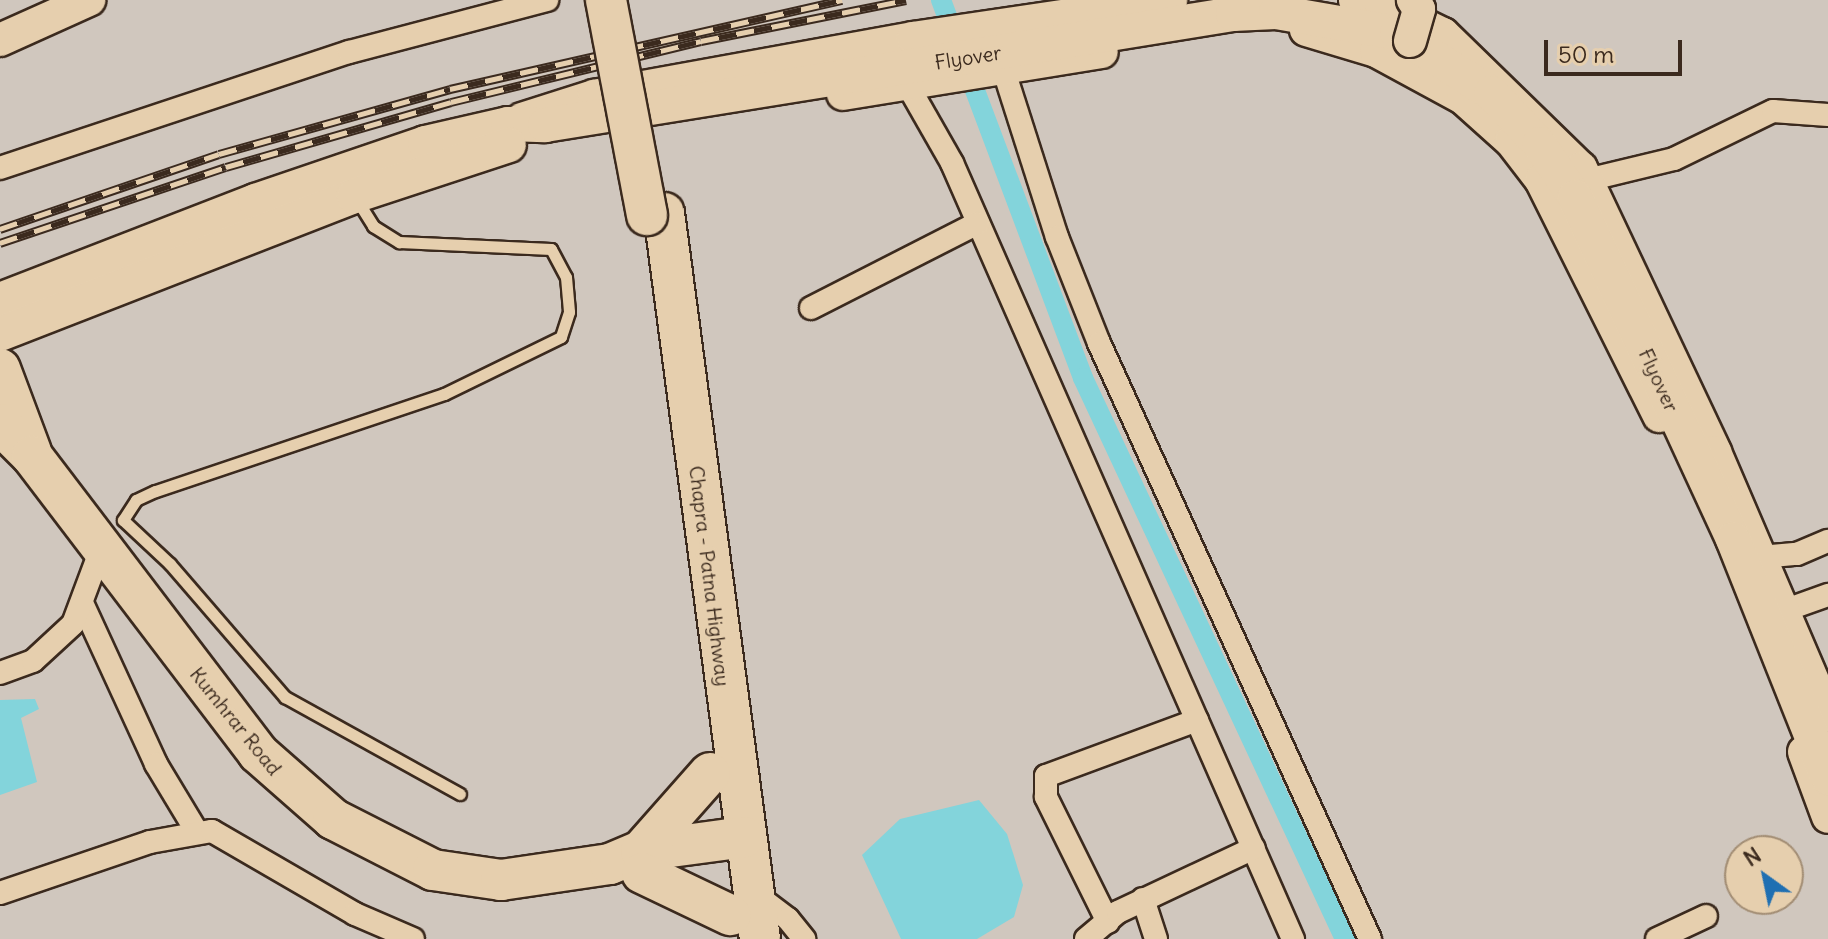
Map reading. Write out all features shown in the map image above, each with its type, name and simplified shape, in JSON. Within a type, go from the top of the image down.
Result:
[{"type":"highway","points":[[606,0],[656,214]]},
{"type":"highway","points":[[625,0],[656,214]]},
{"type":"highway","name":"Chapra - Patna Highway","points":[[656,214],[710,773],[738,885]]},
{"type":"highway","name":"Chapra - Patna Highway","points":[[656,214],[738,885]]},
{"type":"highway","name":"Kumhrar Road","points":[[0,369],[32,456]]},
{"type":"highway","name":"Kumhrar Road","points":[[0,424],[32,456],[258,753],[333,819],[459,878],[501,880],[631,863],[738,885]]},
{"type":"highway","points":[[710,773],[631,863],[738,885]]},
{"type":"main road","name":"Flyover","points":[[512,133],[670,103],[1233,14],[1290,14],[1400,36],[1491,93],[1539,144],[1575,197],[1733,539],[1828,778]]},
{"type":"main road","points":[[0,334],[512,133]]},
{"type":"main road","points":[[0,300],[255,201],[425,143],[512,133]]},
{"type":"street","points":[[0,40],[89,0]]},
{"type":"street","points":[[0,168],[349,52],[547,0]]},
{"type":"street","points":[[512,133],[594,96],[913,38],[1171,0]]},
{"type":"street","points":[[1355,0],[1381,4],[1450,39],[1570,156],[1587,180],[1760,557],[1828,716]]},
{"type":"street","points":[[1400,36],[1401,5],[1411,0]]},
{"type":"street","points":[[512,133],[918,82],[1221,31],[1317,31],[1376,51],[1463,98],[1492,124],[1541,180],[1680,459],[1735,581],[1828,817]]},
{"type":"street","points":[[995,70],[1099,343],[1370,939]]},
{"type":"street","points":[[918,82],[1293,939]]},
{"type":"street","points":[[1587,180],[1665,163],[1773,111],[1828,115]]},
{"type":"street","points":[[811,308],[978,223]]},
{"type":"street","points":[[1760,557],[1797,554],[1828,541]]},
{"type":"street","points":[[0,673],[48,651],[83,605],[101,549]]},
{"type":"street","points":[[1783,611],[1828,595]]},
{"type":"street","points":[[83,605],[156,764],[197,832]]},
{"type":"street","points":[[1108,922],[1051,808],[1044,788],[1046,776],[1197,720]]},
{"type":"street","points":[[0,893],[150,842],[197,832],[229,837],[355,914],[413,939]]},
{"type":"street","points":[[1086,939],[1143,899],[1254,848]]},
{"type":"street","points":[[738,885],[788,919],[804,939]]},
{"type":"street","points":[[1143,899],[1156,939]]},
{"type":"street","points":[[1657,939],[1706,916]]},
{"type":"lane","points":[[354,196],[373,226],[399,242],[551,249],[566,277],[569,312],[561,337],[444,394],[155,491],[136,500],[123,520],[170,564],[285,697],[460,794]]},
{"type":"water","points":[[35,699],[39,709],[21,718],[37,782],[0,795],[0,700]]},
{"type":"water","points":[[979,800],[1007,834],[1023,885],[1014,917],[977,939],[901,939],[862,855],[900,819]]},
{"type":"waterway","points":[[941,0],[1083,378],[1345,939]]},
{"type":"railway","points":[[0,229],[219,154],[450,89],[842,0]]},
{"type":"railway","points":[[0,243],[226,167],[451,102],[701,41],[906,0]]}]
